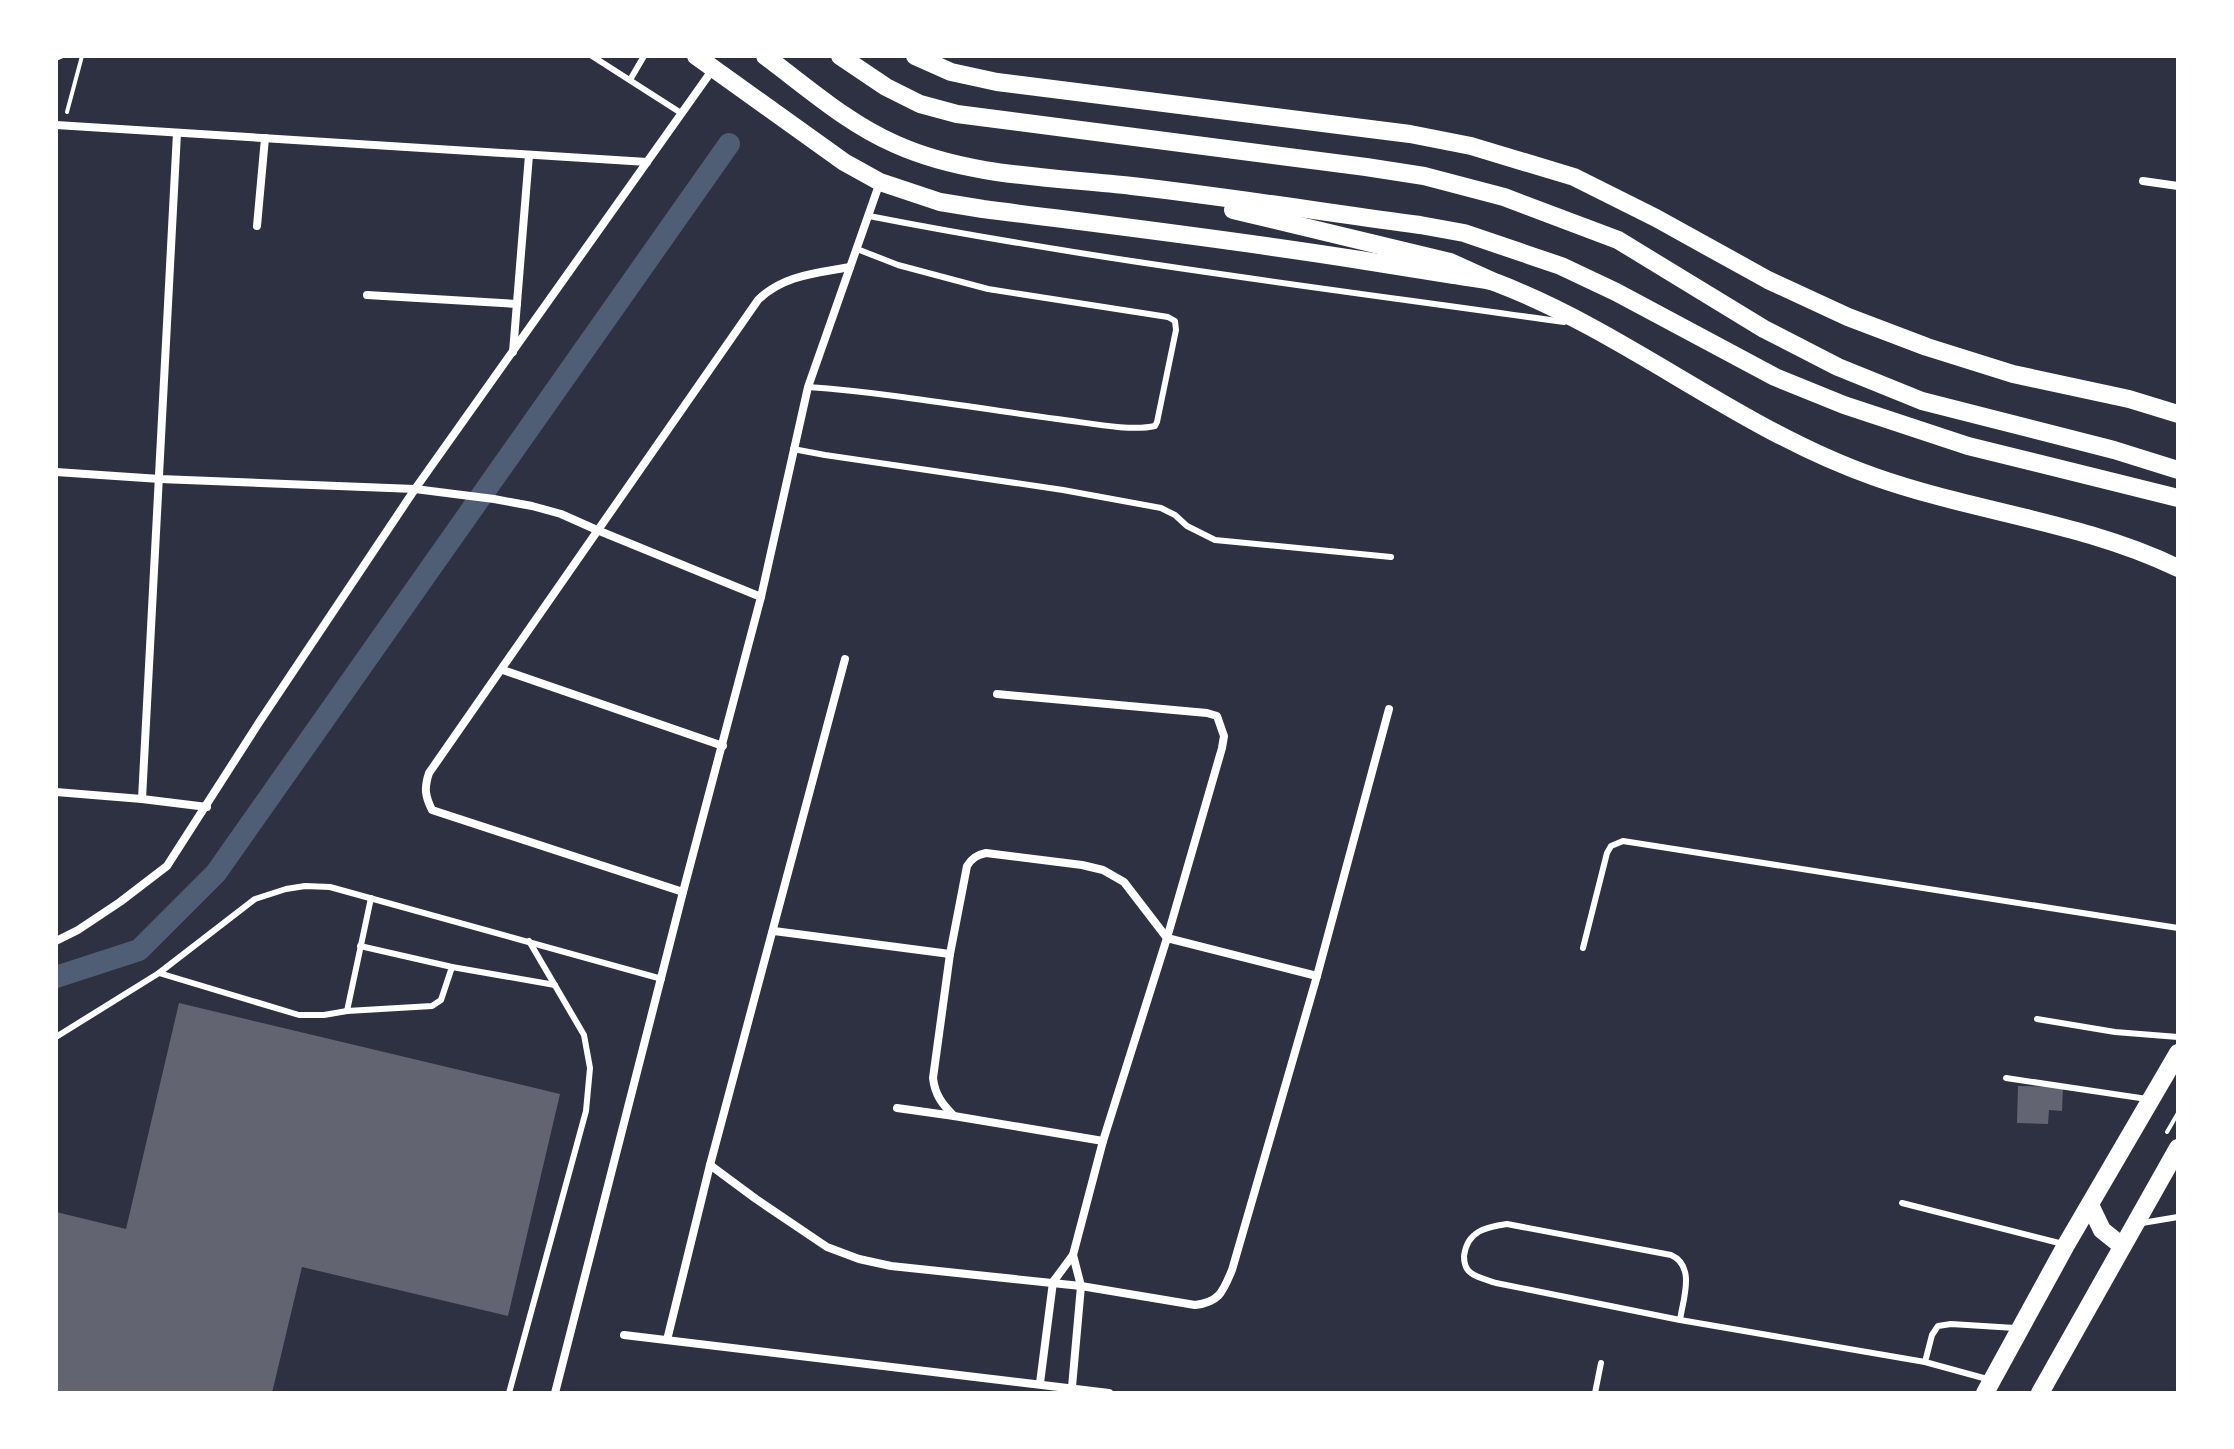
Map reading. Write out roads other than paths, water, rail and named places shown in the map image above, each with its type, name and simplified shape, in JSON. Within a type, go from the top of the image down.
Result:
[{"type":"main road","points":[[696,56],[844,162],[880,182],[940,202],[1492,281]]},
{"type":"main road","points":[[765,56],[856,124],[923,155],[985,170],[1133,186],[1464,233],[1561,266],[1775,377],[1844,405],[1968,446],[2178,498]]},
{"type":"main road","points":[[840,56],[886,87],[920,104],[957,114],[1366,167],[1424,176],[1504,197],[1618,240],[1764,329],[1838,367],[1922,401],[2114,450],[2178,470]]},
{"type":"main road","points":[[920,57],[951,72],[997,82],[1410,134],[1518,159],[1574,177],[1656,218],[1731,261],[1848,317],[1927,347],[2013,374],[2129,399],[2178,414]]},
{"type":"main road","points":[[1133,186],[1450,262],[1591,326],[1786,439],[1874,477],[2105,539],[2147,553],[2178,568]]},
{"type":"main road","points":[[1988,1387],[2066,1245],[2178,1053]]},
{"type":"main road","points":[[2040,1393],[2178,1148]]},
{"type":"main road","points":[[2090,1205],[2102,1230],[2122,1246]]},
{"type":"street","points":[[56,941],[120,902],[167,866],[415,489],[713,68]]},
{"type":"street","points":[[59,125],[647,162]]},
{"type":"street","points":[[142,799],[177,133]]},
{"type":"street","points":[[257,226],[265,138]]},
{"type":"street","points":[[513,353],[529,155]]},
{"type":"street","points":[[2143,181],[2178,186]]},
{"type":"street","points":[[555,1393],[761,597],[808,387],[880,182]]},
{"type":"street","points":[[683,892],[432,810],[425,786],[429,773],[758,300],[784,281],[850,267]]},
{"type":"street","points":[[367,295],[517,304]]},
{"type":"street","points":[[56,472],[415,489],[494,499],[561,514],[761,597]]},
{"type":"street","points":[[667,1340],[710,1165],[845,659]]},
{"type":"street","points":[[503,670],[723,746]]},
{"type":"street","points":[[997,694],[1207,713],[1217,716],[1224,736],[1167,938],[1103,1141],[1073,1255],[1053,1282],[1040,1383]]},
{"type":"street","points":[[710,1165],[827,1247],[859,1259],[891,1266],[1053,1282],[1195,1305],[1210,1304],[1219,1295],[1232,1270],[1317,976],[1389,709]]},
{"type":"street","points":[[56,792],[207,807]]},
{"type":"street","points":[[954,1116],[935,1092],[933,1078],[950,954],[967,866],[971,859],[986,853],[1103,870],[1124,882],[1167,938],[1317,976]]},
{"type":"street","points":[[774,931],[950,954]]},
{"type":"street","points":[[897,1108],[1103,1141]]},
{"type":"street","points":[[1072,1387],[1081,1286],[1073,1255]]},
{"type":"street","points":[[624,1335],[1109,1393]]},
{"type":"lane","points":[[592,56],[681,113]]},
{"type":"lane","points":[[630,80],[644,56]]},
{"type":"lane","points":[[869,216],[1004,241],[1591,326]]},
{"type":"lane","points":[[808,387],[907,397],[1095,424],[1143,428],[1155,426],[1157,422],[1176,330],[1175,321],[1168,317],[1116,308],[988,289],[898,265],[857,249]]},
{"type":"lane","points":[[793,449],[1161,508],[1215,540],[1391,557]]},
{"type":"lane","points":[[1583,948],[1607,853],[1611,846],[1623,841],[2178,928]]},
{"type":"lane","points":[[56,1037],[159,973],[255,899],[305,886],[330,887],[662,979]]},
{"type":"lane","points":[[347,1011],[371,898]]},
{"type":"lane","points":[[509,1393],[586,1111],[590,1086],[584,1035],[529,941]]},
{"type":"lane","points":[[360,946],[452,967],[555,985]]},
{"type":"lane","points":[[159,973],[299,1015],[324,1015],[432,1006],[441,1000],[452,967]]},
{"type":"lane","points":[[2037,1019],[2115,1032],[2178,1037]]},
{"type":"lane","points":[[2006,1078],[2151,1099]]},
{"type":"lane","points":[[1902,1203],[2066,1245]]},
{"type":"lane","points":[[2134,1225],[2178,1217]]},
{"type":"lane","points":[[1680,1320],[1686,1279],[1684,1266],[1679,1258],[1671,1255],[1507,1224],[1483,1229],[1468,1241],[1464,1260],[1466,1268],[1470,1273],[1496,1283],[1680,1320],[1925,1362],[1988,1387]]},
{"type":"lane","points":[[1925,1362],[1932,1335],[1938,1326],[2019,1328]]},
{"type":"lane","points":[[1595,1393],[1601,1363]]},
{"type":"waterway","points":[[56,977],[139,950],[216,873],[729,144]]}]
